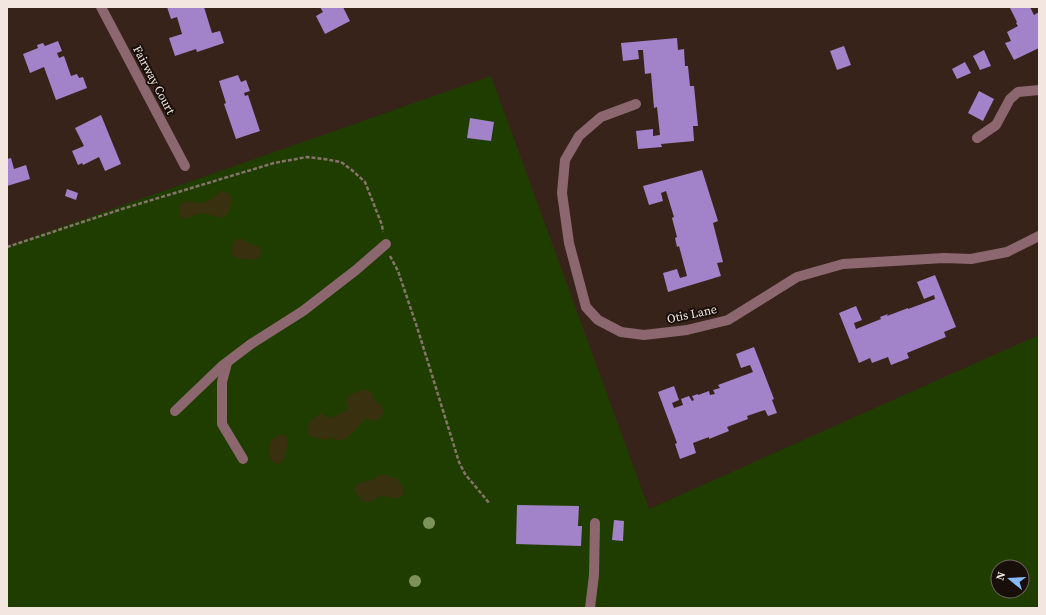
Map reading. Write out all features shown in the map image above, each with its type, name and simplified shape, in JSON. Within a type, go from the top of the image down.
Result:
[{"type":"street","name":"Fairway Court","points":[[101,7],[185,166]]},
{"type":"street","points":[[977,138],[996,125],[1010,99],[1018,92],[1039,90]]},
{"type":"street","name":"Otis Lane","points":[[636,104],[601,117],[579,136],[565,160],[562,192],[569,243],[586,307],[598,320],[621,332],[644,335],[686,330],[728,320],[797,277],[843,264],[944,258],[971,259],[1007,252],[1039,236]]},
{"type":"street","points":[[175,412],[227,363],[251,344],[303,311],[356,270],[386,244]]},
{"type":"street","points":[[227,363],[222,382],[222,424],[243,459]]},
{"type":"street","points":[[590,608],[594,575],[595,522]]},
{"type":"path","points":[[7,247],[122,209],[274,163],[306,157],[324,158],[341,162],[365,182],[382,225],[387,250],[398,271],[417,327],[459,462],[465,474],[490,504]]},
{"type":"green space","points":[[491,76],[649,509],[1039,335],[1039,608],[7,608],[7,246]]},
{"type":"sand","points":[[221,191],[232,197],[229,211],[225,217],[202,214],[185,219],[179,216],[180,206],[182,203],[189,201],[204,203]]},
{"type":"sand","points":[[237,239],[242,239],[258,246],[261,251],[260,256],[255,260],[238,259],[235,257],[232,250]]},
{"type":"sand","points":[[366,389],[372,393],[374,399],[382,407],[384,412],[380,418],[374,421],[366,418],[355,431],[340,440],[336,440],[331,437],[327,440],[316,438],[308,434],[309,422],[321,413],[330,418],[344,412],[348,408],[346,400],[349,395]]},
{"type":"sand","points":[[280,434],[287,437],[288,444],[285,457],[280,463],[276,464],[269,456],[269,449],[272,440]]},
{"type":"sand","points":[[379,475],[386,475],[397,479],[404,492],[397,498],[381,496],[369,502],[363,502],[354,490],[356,486]]},
{"type":"building","points":[[167,7],[204,7],[212,33],[220,31],[224,43],[197,52],[196,49],[175,56],[169,38],[182,34],[177,17],[171,19]]},
{"type":"building","points":[[320,7],[343,7],[350,21],[325,34],[316,16],[323,12]]},
{"type":"building","points":[[1030,7],[1034,15],[1039,12],[1039,48],[1014,60],[1005,43],[1011,41],[1007,32],[1018,26],[1010,8]]},
{"type":"building","points":[[677,38],[678,50],[684,49],[685,66],[688,66],[690,86],[694,86],[698,126],[693,126],[694,141],[661,144],[662,147],[638,149],[636,131],[653,129],[653,136],[660,135],[657,107],[654,108],[651,73],[645,74],[643,50],[638,50],[639,59],[623,61],[621,43]]},
{"type":"building","points":[[58,41],[62,51],[57,53],[59,58],[64,56],[71,76],[77,74],[79,78],[83,77],[87,88],[56,100],[44,67],[30,73],[23,54],[38,48],[37,45],[43,43],[45,46]]},
{"type":"building","points":[[844,46],[851,65],[837,70],[830,51]]},
{"type":"building","points":[[984,50],[991,66],[980,70],[973,56]]},
{"type":"building","points":[[965,62],[971,73],[957,79],[952,69]]},
{"type":"building","points":[[238,75],[241,82],[246,80],[250,91],[244,93],[245,96],[248,95],[260,131],[236,139],[224,104],[226,103],[219,81]]},
{"type":"building","points":[[979,91],[994,99],[983,121],[968,113]]},
{"type":"building","points":[[101,115],[121,164],[105,171],[99,157],[83,165],[82,163],[78,165],[72,151],[84,146],[75,128]]},
{"type":"building","points":[[470,118],[494,122],[491,141],[467,138]]},
{"type":"building","points":[[11,158],[14,169],[26,165],[30,179],[7,186],[7,159]]},
{"type":"building","points":[[702,170],[718,221],[713,223],[723,262],[717,263],[721,276],[668,292],[663,273],[677,269],[680,278],[687,276],[679,246],[677,247],[675,238],[677,237],[672,218],[674,217],[666,191],[661,193],[663,201],[649,205],[643,186]]},
{"type":"building","points":[[67,189],[78,193],[76,200],[65,196]]},
{"type":"building","points":[[935,275],[956,327],[944,332],[946,337],[907,353],[909,358],[891,365],[888,357],[872,363],[870,358],[859,363],[839,313],[856,306],[862,320],[854,323],[856,329],[881,319],[880,317],[888,314],[887,316],[935,299],[934,295],[924,299],[917,282]]},
{"type":"building","points":[[754,347],[774,399],[772,400],[777,413],[768,416],[765,410],[747,416],[748,419],[727,427],[729,431],[709,439],[709,437],[693,443],[696,453],[680,459],[675,444],[677,443],[658,392],[674,386],[679,400],[672,403],[674,408],[683,405],[681,399],[689,396],[692,401],[694,400],[692,396],[698,394],[709,391],[710,395],[715,394],[713,390],[720,388],[718,385],[753,372],[750,365],[741,368],[736,354]]},
{"type":"building","points":[[517,505],[579,506],[578,526],[582,526],[581,546],[516,544]]},
{"type":"building","points":[[614,520],[624,521],[623,541],[612,540]]}]
